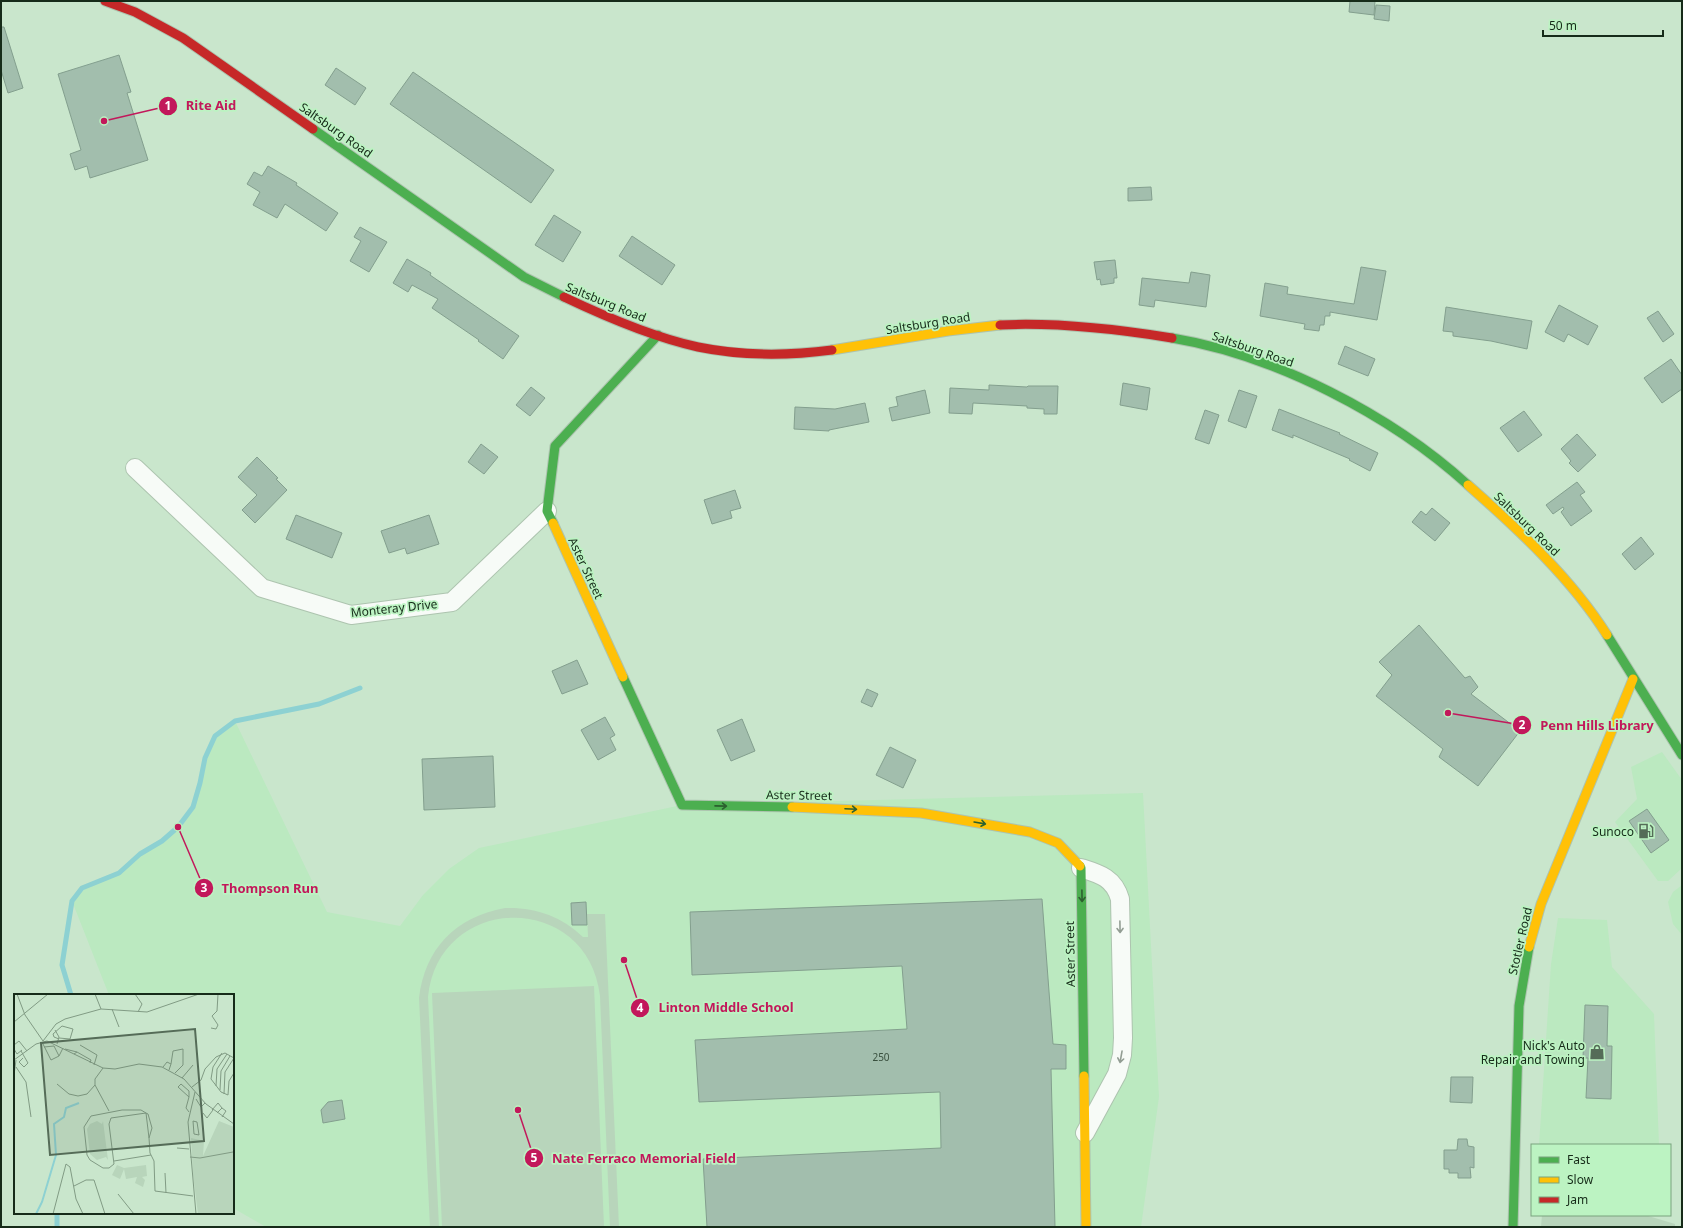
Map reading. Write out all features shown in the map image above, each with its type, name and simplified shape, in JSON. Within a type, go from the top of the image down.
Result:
[{"type":"street","name":"Saltsburg Road","points":[[105,1],[125,7],[145,16],[183,38],[524,277],[555,294],[658,335],[697,347],[739,353],[782,355],[831,351],[986,326],[1049,325],[1161,336],[1215,347],[1307,381],[1373,416],[1413,442],[1464,481],[1517,529],[1551,563],[1586,604],[1610,639],[1633,679],[1682,755]]},
{"type":"street","points":[[547,511],[555,446],[658,335]]},
{"type":"street","name":"Monteray Drive","points":[[135,468],[262,588],[351,615],[452,602],[547,511]]},
{"type":"street","name":"Aster Street","points":[[547,511],[682,805],[818,807],[921,813],[1030,832],[1058,843],[1081,868],[1086,1227]]},
{"type":"street","name":"Stotler Road","points":[[1513,1227],[1519,1014],[1527,956],[1541,904],[1633,679]]},
{"type":"street","points":[[1081,868],[1097,873],[1109,880],[1116,888],[1120,899],[1123,1038],[1117,1074],[1085,1133]]},
{"type":"shaded area","points":[[235,721],[327,912],[400,926],[423,895],[449,869],[479,848],[682,805],[1143,793],[1159,1097],[1141,1227],[266,1227],[234,1209],[234,994],[109,994],[72,901],[90,884],[119,873],[140,854],[178,827],[193,807],[202,772],[215,736]]},
{"type":"shaded area","points":[[1662,752],[1682,780],[1682,868],[1668,881],[1658,881],[1615,822],[1637,799],[1631,767]]},
{"type":"shaded area","points":[[1682,885],[1682,935],[1673,924],[1668,902],[1673,892]]},
{"type":"shaded area","points":[[505,908],[527,909],[547,914],[566,923],[583,937],[588,937],[587,914],[605,914],[619,1227],[610,1227],[600,996],[590,962],[570,937],[543,922],[514,918],[484,923],[458,938],[438,963],[428,997],[439,1227],[430,1227],[419,998],[422,980],[436,950],[457,928],[471,919],[487,912]]},
{"type":"shaded area","points":[[1558,918],[1607,920],[1612,967],[1654,1014],[1659,1144],[1539,1144],[1551,964]]},
{"type":"shaded area","points":[[594,986],[604,1227],[442,1227],[432,993]]},
{"type":"shaded area","points":[[1542,1216],[1648,1216],[1675,1224],[1675,1227],[1541,1227]]},
{"type":"building","points":[[1350,1],[1375,1],[1374,15],[1349,12]]},
{"type":"building","points":[[1376,5],[1390,6],[1389,21],[1374,19]]},
{"type":"building","points":[[1,27],[4,27],[23,88],[8,93],[1,70]]},
{"type":"building","points":[[119,55],[131,92],[127,93],[148,160],[90,178],[87,166],[75,170],[70,154],[81,150],[58,74]]},
{"type":"building","points":[[336,68],[366,88],[355,105],[325,85]]},
{"type":"building","points":[[413,72],[554,170],[531,203],[390,104]]},
{"type":"building","points":[[268,166],[297,183],[296,185],[338,213],[326,231],[285,204],[277,218],[253,205],[260,192],[247,184],[254,172],[262,176]]},
{"type":"building","points":[[1151,187],[1152,200],[1128,201],[1128,188]]},
{"type":"building","points":[[554,215],[581,232],[563,262],[535,245]]},
{"type":"building","points":[[360,227],[387,242],[369,272],[350,261],[361,241],[354,237]]},
{"type":"building","points":[[632,236],[675,265],[662,285],[619,256]]},
{"type":"building","points":[[407,259],[431,273],[430,275],[519,336],[503,359],[478,341],[479,340],[432,308],[438,299],[412,285],[408,292],[393,283]]},
{"type":"building","points":[[1115,260],[1117,278],[1114,278],[1114,283],[1101,285],[1100,279],[1097,280],[1094,262]]},
{"type":"building","points":[[1361,267],[1386,271],[1377,320],[1330,312],[1330,316],[1325,316],[1324,325],[1320,325],[1319,331],[1304,329],[1305,324],[1260,316],[1265,283],[1288,287],[1287,294],[1354,304]]},
{"type":"building","points":[[1191,272],[1210,275],[1206,307],[1155,300],[1154,307],[1139,305],[1142,278],[1189,283]]},
{"type":"building","points":[[1559,305],[1598,326],[1588,345],[1568,334],[1564,342],[1545,332]]},
{"type":"building","points":[[1446,307],[1532,321],[1527,349],[1491,341],[1453,336],[1453,332],[1443,331]]},
{"type":"building","points":[[1658,311],[1674,334],[1663,342],[1647,318]]},
{"type":"building","points":[[1345,346],[1375,359],[1368,376],[1338,364]]},
{"type":"building","points":[[1671,359],[1682,375],[1682,389],[1662,403],[1644,378]]},
{"type":"building","points":[[1123,383],[1150,388],[1147,410],[1120,405]]},
{"type":"building","points":[[989,385],[1027,387],[1058,386],[1057,414],[1044,414],[1044,409],[1027,408],[1027,406],[973,403],[972,414],[949,413],[950,388],[989,390]]},
{"type":"building","points":[[531,387],[545,398],[530,416],[516,405]]},
{"type":"building","points":[[925,390],[930,413],[892,421],[889,408],[898,406],[896,397]]},
{"type":"building","points":[[1239,390],[1257,396],[1246,428],[1228,421]]},
{"type":"building","points":[[865,403],[869,422],[829,431],[794,429],[795,407],[835,409]]},
{"type":"building","points":[[1279,409],[1340,433],[1339,434],[1378,453],[1370,471],[1349,460],[1350,459],[1293,435],[1293,438],[1272,430]]},
{"type":"building","points":[[1205,410],[1219,415],[1209,444],[1195,439]]},
{"type":"building","points":[[1524,411],[1542,435],[1518,452],[1500,428]]},
{"type":"building","points":[[1577,434],[1596,455],[1578,472],[1569,463],[1571,461],[1561,449]]},
{"type":"building","points":[[481,444],[498,457],[484,474],[468,462]]},
{"type":"building","points":[[257,457],[278,478],[276,479],[287,490],[255,523],[242,510],[257,495],[238,477]]},
{"type":"building","points":[[1577,482],[1585,492],[1580,495],[1592,511],[1571,526],[1561,512],[1564,509],[1563,507],[1553,514],[1546,505]]},
{"type":"building","points":[[735,490],[741,508],[730,511],[732,518],[712,524],[704,500]]},
{"type":"building","points":[[1432,508],[1450,523],[1435,541],[1412,522],[1421,511],[1426,515]]},
{"type":"building","points":[[296,515],[342,533],[332,558],[286,539]]},
{"type":"building","points":[[429,515],[439,544],[407,554],[405,548],[389,553],[381,531]]},
{"type":"building","points":[[1641,537],[1654,554],[1635,570],[1622,554]]},
{"type":"building","points":[[1419,625],[1465,678],[1470,676],[1478,687],[1471,694],[1520,731],[1478,786],[1439,757],[1443,749],[1376,696],[1392,675],[1379,662]]},
{"type":"building","points":[[577,660],[588,684],[562,694],[552,671]]},
{"type":"building","points":[[867,689],[878,694],[872,707],[861,702]]},
{"type":"building","points":[[605,717],[615,735],[610,738],[616,750],[598,760],[581,730]]},
{"type":"building","points":[[742,719],[755,751],[731,761],[717,730]]},
{"type":"building","points":[[890,747],[916,760],[903,788],[876,775]]},
{"type":"building","points":[[493,756],[495,807],[424,810],[422,759]]},
{"type":"building","points":[[1647,809],[1669,840],[1651,853],[1629,821]]},
{"type":"building","points":[[1042,899],[1053,1044],[1066,1045],[1066,1069],[1051,1069],[1055,1227],[707,1227],[703,1159],[941,1148],[940,1092],[699,1102],[695,1040],[907,1029],[902,966],[692,975],[690,912]]},
{"type":"building","points":[[586,902],[587,925],[572,925],[571,903]]},
{"type":"building","name":"Nick's Auto Repair and Towing","points":[[1585,1005],[1608,1006],[1607,1046],[1612,1046],[1611,1099],[1586,1098],[1588,1058],[1583,1058]]},
{"type":"building","points":[[1451,1077],[1473,1077],[1472,1103],[1450,1102]]},
{"type":"building","points":[[342,1100],[345,1119],[323,1123],[321,1110],[328,1102]]},
{"type":"building","points":[[1458,1139],[1467,1139],[1468,1146],[1474,1147],[1474,1168],[1470,1167],[1471,1178],[1458,1178],[1458,1173],[1449,1173],[1449,1169],[1444,1169],[1444,1150],[1457,1150]]},
{"type":"waterway","points":[[71,994],[62,965],[72,901],[82,888],[119,873],[140,854],[162,841],[178,827],[193,807],[205,758],[215,736],[235,721],[319,704],[360,688]]},
{"type":"waterway","points":[[57,1214],[57,1227]]},
{"type":"traffic: fast","points":[[313,129],[524,277],[564,297]]},
{"type":"traffic: fast","points":[[553,523],[547,511],[555,446],[658,335]]},
{"type":"traffic: fast","points":[[1172,338],[1211,346],[1251,358],[1330,392],[1368,412],[1404,435],[1437,459],[1468,485]]},
{"type":"traffic: fast","points":[[1607,635],[1682,755]]},
{"type":"traffic: fast","points":[[623,677],[682,805],[792,807]]},
{"type":"traffic: fast","points":[[1080,866],[1084,1076]]},
{"type":"traffic: fast","points":[[1513,1227],[1519,1006],[1529,947]]},
{"type":"traffic: slow","points":[[832,350],[948,331],[1000,325]]},
{"type":"traffic: slow","points":[[1468,485],[1543,555],[1577,594],[1607,635]]},
{"type":"traffic: slow","points":[[553,523],[623,677]]},
{"type":"traffic: slow","points":[[1529,947],[1541,904],[1633,679]]},
{"type":"traffic: slow","points":[[792,807],[921,813],[1030,832],[1058,843],[1080,866]]},
{"type":"traffic: slow","points":[[1084,1076],[1086,1227]]},
{"type":"traffic: jam","points":[[105,1],[135,12],[183,38],[313,129]]},
{"type":"traffic: jam","points":[[564,297],[630,326],[664,338],[698,347],[731,352],[765,354],[832,350]]},
{"type":"traffic: jam","points":[[1000,325],[1065,325],[1172,338]]},
{"type":"place","name":"Rite Aid","points":[[104,121]]},
{"type":"place","name":"Penn Hills Library","points":[[1448,713]]},
{"type":"place","name":"Thompson Run","points":[[178,827]]},
{"type":"place","name":"Sunoco","points":[[1646,831]]},
{"type":"place","name":"Linton Middle School","points":[[624,960]]},
{"type":"place","name":"Nick's Auto Repair and Towing","points":[[1597,1052]]},
{"type":"place","name":"Nate Ferraco Memorial Field","points":[[518,1110]]}]
